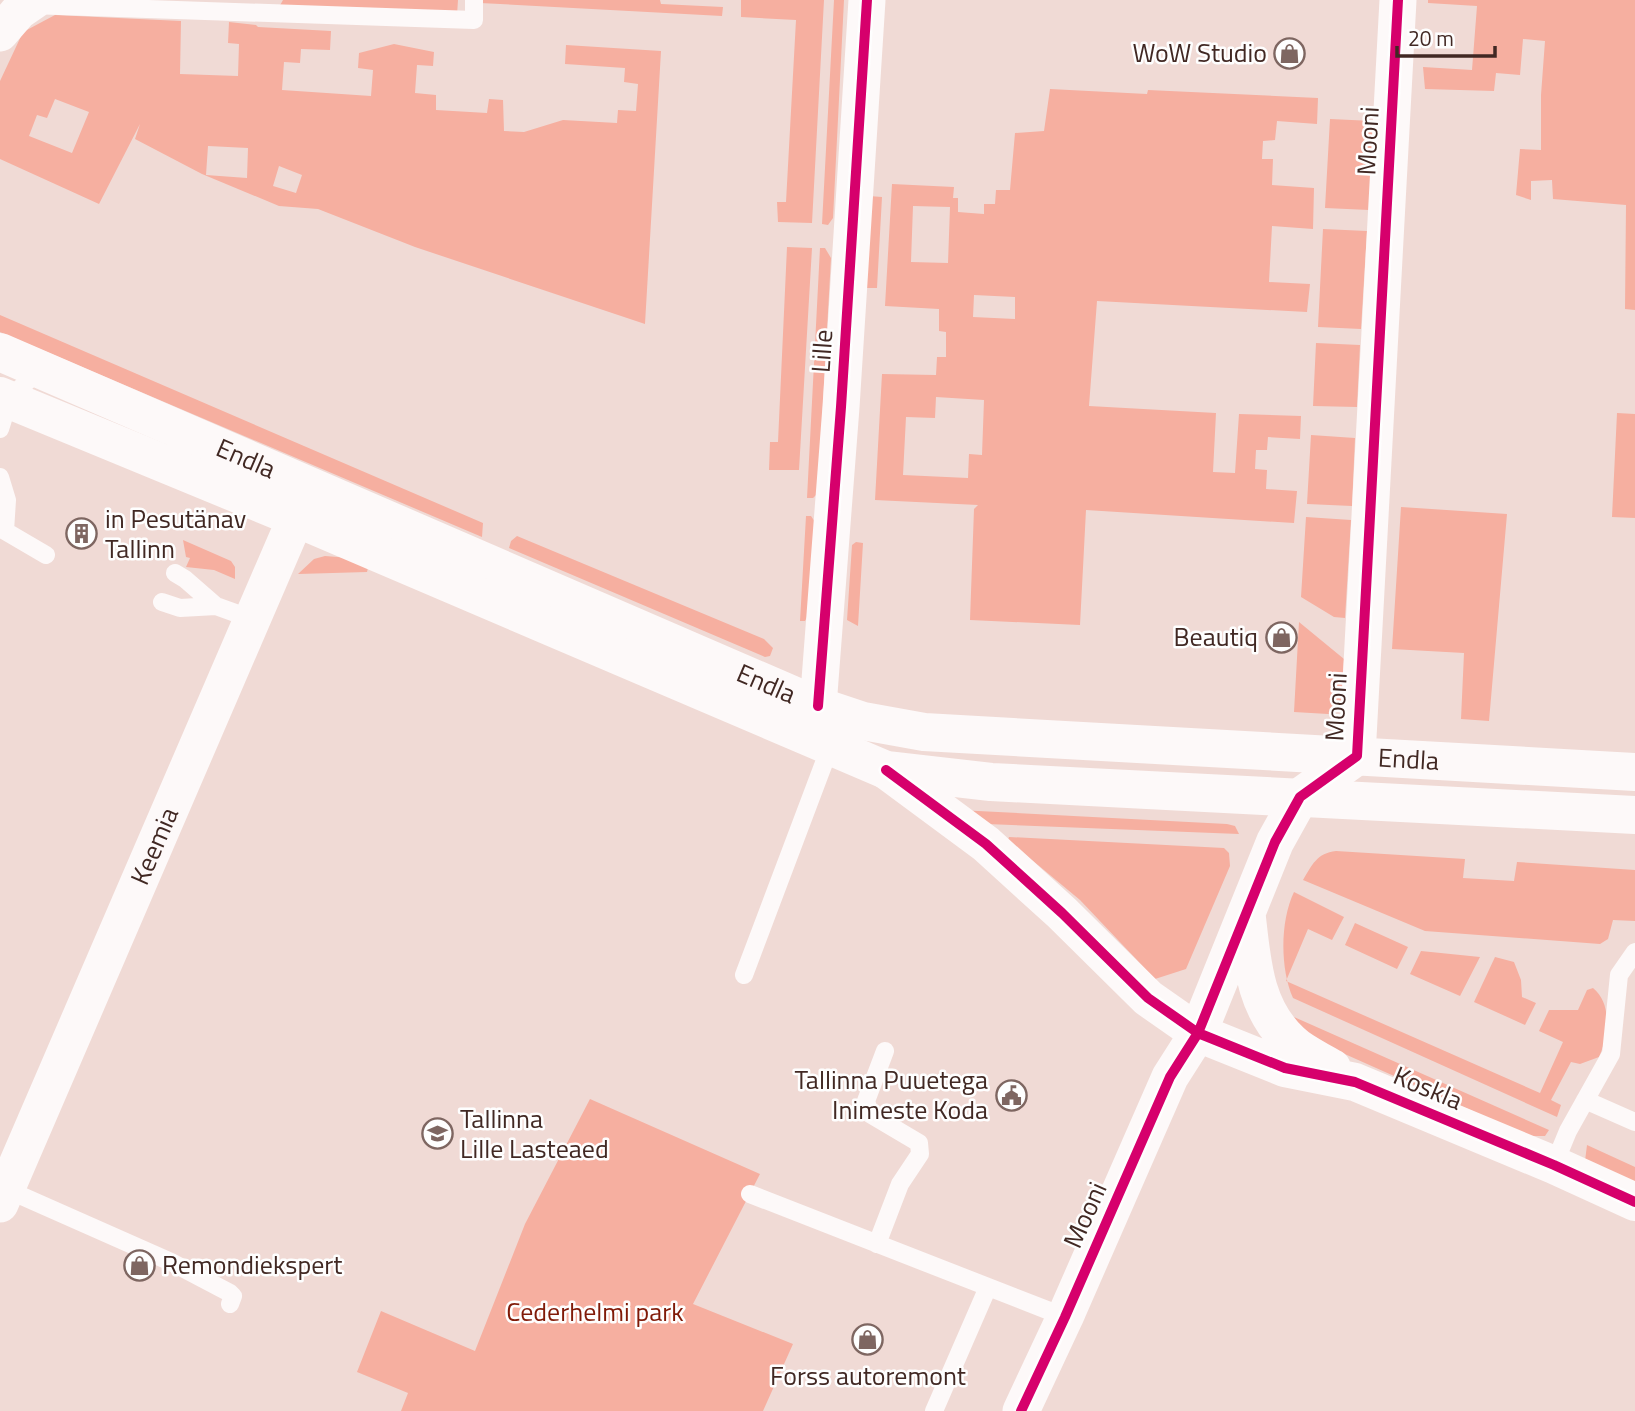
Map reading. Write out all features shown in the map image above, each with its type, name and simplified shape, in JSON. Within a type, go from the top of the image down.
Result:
[{"type":"main road","name":"Endla","points":[[0,352],[303,502],[830,747],[886,770],[991,782],[1635,815]]},
{"type":"main road","name":"Endla","points":[[3,408],[303,502],[863,722],[924,732],[1635,772]]},
{"type":"main road","name":"Mooni","points":[[1198,1033],[1275,842],[1300,797],[1357,756]]},
{"type":"main road","name":"Koskla","points":[[886,770],[986,844],[1062,913],[1148,998],[1198,1033],[1285,1068],[1355,1082],[1554,1165],[1635,1202]]},
{"type":"main road","points":[[1247,916],[1253,977],[1264,1009],[1291,1042],[1355,1082]]},
{"type":"street","name":"Lille","points":[[818,706],[841,407],[867,0]]},
{"type":"street","name":"Mooni","points":[[1357,756],[1398,0]]},
{"type":"street","points":[[0,33],[31,2]]},
{"type":"street","name":"Keemia","points":[[3,1197],[303,502]]},
{"type":"street","name":"Mooni","points":[[1021,1411],[1170,1077],[1198,1033]]},
{"type":"lane","points":[[31,2],[474,20],[474,0]]},
{"type":"lane","points":[[3,408],[39,369]]},
{"type":"lane","points":[[0,477],[14,504],[5,531],[46,555]]},
{"type":"lane","points":[[175,573],[216,606],[252,619]]},
{"type":"lane","points":[[162,602],[180,608],[216,606]]},
{"type":"lane","points":[[744,975],[830,747]]},
{"type":"lane","points":[[1554,1165],[1568,1131],[1611,1054],[1619,975],[1635,952]]},
{"type":"lane","points":[[877,1244],[900,1184],[920,1154],[919,1143],[870,1114],[866,1101],[885,1051]]},
{"type":"lane","points":[[1585,1100],[1635,1122]]},
{"type":"lane","points":[[750,1194],[1065,1317]]},
{"type":"lane","points":[[3,1197],[171,1262],[232,1294],[230,1304]]},
{"type":"lane","points":[[934,1411],[988,1287]]},
{"type":"green space","points":[[283,0],[458,0],[457,15],[278,9]]},
{"type":"green space","points":[[480,0],[660,0],[661,4],[723,7],[722,16],[480,3]]},
{"type":"green space","points":[[741,0],[824,0],[812,223],[778,222],[777,202],[786,202],[796,20],[741,17]]},
{"type":"green space","points":[[834,0],[844,0],[833,218],[828,225],[822,224]]},
{"type":"green space","points":[[1428,0],[1635,0],[1635,310],[1625,309],[1626,205],[1553,199],[1552,180],[1531,181],[1531,200],[1516,195],[1520,149],[1541,150],[1545,41],[1523,39],[1520,75],[1496,73],[1494,91],[1425,89],[1423,67],[1472,70],[1477,6],[1428,3]]},
{"type":"green space","points":[[55,15],[181,21],[180,74],[238,76],[239,44],[228,43],[229,22],[258,27],[331,31],[330,50],[301,49],[300,63],[284,62],[282,90],[371,96],[373,70],[358,68],[359,53],[394,44],[434,52],[433,66],[417,65],[415,93],[436,95],[436,110],[487,113],[489,99],[503,100],[504,131],[524,132],[563,120],[617,123],[618,110],[636,111],[638,84],[624,82],[625,68],[565,64],[566,45],[661,51],[645,324],[415,247],[318,209],[279,206],[202,174],[135,139],[140,124],[99,204],[0,159],[0,81],[23,32]],"holes":[[[55,99],[89,112],[72,153],[29,136],[37,115],[47,118]],[[208,146],[248,148],[247,178],[206,175]],[[279,166],[302,175],[296,193],[273,186]]]},
{"type":"green space","points":[[1050,89],[1147,94],[1148,90],[1318,98],[1317,124],[1277,121],[1275,140],[1263,141],[1262,159],[1273,159],[1272,185],[1314,188],[1313,229],[1272,226],[1269,282],[1310,284],[1307,312],[1097,301],[1089,406],[1216,413],[1213,472],[1235,473],[1239,414],[1301,416],[1300,439],[1268,437],[1267,450],[1256,450],[1255,469],[1267,470],[1266,489],[1297,491],[1294,523],[1086,510],[1080,625],[970,620],[974,509],[978,505],[875,500],[882,374],[936,375],[937,357],[946,357],[946,332],[939,331],[939,309],[885,306],[892,184],[954,187],[953,198],[958,198],[958,212],[984,214],[984,204],[995,204],[996,190],[1010,190],[1015,133],[1044,131]],"holes":[[[913,206],[950,207],[948,263],[911,262]],[[974,295],[1015,297],[1015,319],[973,317]],[[936,397],[984,400],[982,455],[969,454],[968,478],[903,475],[906,417],[935,418]]]},
{"type":"green space","points":[[1330,119],[1373,121],[1369,210],[1325,208]]},
{"type":"green space","points":[[869,196],[882,197],[877,288],[865,288]]},
{"type":"green space","points":[[1323,229],[1367,231],[1361,329],[1318,327]]},
{"type":"green space","points":[[787,247],[812,248],[799,470],[769,470],[770,442],[778,442]]},
{"type":"green space","points":[[820,248],[825,248],[831,258],[818,493],[813,498],[807,498]]},
{"type":"green space","points":[[0,315],[483,523],[482,537],[0,332]]},
{"type":"green space","points":[[1316,343],[1360,345],[1357,407],[1313,406]]},
{"type":"green space","points":[[1617,413],[1635,414],[1635,518],[1612,517]]},
{"type":"green space","points":[[1311,435],[1355,438],[1352,506],[1307,504]]},
{"type":"green space","points":[[1401,507],[1507,514],[1489,721],[1461,719],[1464,653],[1392,649]]},
{"type":"green space","points":[[806,516],[811,516],[815,522],[810,611],[805,621],[800,621]]},
{"type":"green space","points":[[1306,517],[1351,520],[1345,618],[1334,617],[1301,597]]},
{"type":"green space","points":[[517,536],[764,639],[773,648],[770,656],[765,657],[509,548],[511,541]]},
{"type":"green space","points":[[183,540],[231,561],[235,567],[235,579],[214,570],[186,567],[190,558],[186,557]]},
{"type":"green space","points":[[856,542],[863,543],[858,626],[847,620],[852,545]]},
{"type":"green space","points":[[325,556],[350,558],[368,568],[367,572],[298,574],[314,559]]},
{"type":"green space","points":[[1299,622],[1344,659],[1338,711],[1328,714],[1294,712]]},
{"type":"green space","points":[[958,810],[1227,824],[1235,826],[1239,834],[987,824]]},
{"type":"green space","points":[[1009,837],[1224,848],[1229,853],[1230,866],[1186,969],[1155,979],[1080,900],[1008,840]]},
{"type":"green space","points":[[1336,851],[1465,859],[1463,878],[1514,881],[1517,862],[1635,870],[1635,921],[1613,920],[1608,939],[1600,944],[1425,931],[1303,880],[1320,857]]},
{"type":"green space","points":[[1294,892],[1344,917],[1332,940],[1308,929],[1287,979],[1284,931]]},
{"type":"green space","points":[[1355,923],[1408,947],[1397,969],[1345,945]]},
{"type":"green space","points":[[1421,951],[1480,957],[1460,996],[1410,974]]},
{"type":"green space","points":[[1495,957],[1514,962],[1521,980],[1522,997],[1536,1003],[1525,1025],[1474,1002]]},
{"type":"green space","points":[[1288,982],[1540,1093],[1563,1042],[1539,1031],[1549,1010],[1578,1010],[1587,990],[1593,988],[1604,1003],[1607,1021],[1605,1040],[1599,1057],[1580,1064],[1571,1062],[1551,1100],[1561,1105],[1557,1117],[1293,998]]},
{"type":"green space","points":[[1294,1017],[1549,1130],[1545,1136],[1529,1136],[1320,1043],[1302,1031]]},
{"type":"green space","name":"Cederhelmi park","points":[[590,1099],[760,1174],[693,1304],[793,1344],[763,1411],[401,1411],[408,1393],[357,1372],[381,1311],[475,1351],[525,1224]]},
{"type":"green space","points":[[1587,1145],[1635,1167],[1635,1183],[1585,1161]]},
{"type":"cycle path","points":[[818,706],[841,407],[867,0]]},
{"type":"cycle path","points":[[1021,1411],[1170,1077],[1198,1033],[1275,842],[1300,797],[1357,756],[1398,0]]},
{"type":"cycle path","points":[[886,770],[986,844],[1062,913],[1148,998],[1198,1033],[1285,1068],[1355,1082],[1554,1165],[1635,1202]]},
{"type":"place","name":"WoW Studio","points":[[1290,53]]},
{"type":"place","name":"in Pesutänav Tallinn","points":[[82,534]]},
{"type":"place","name":"Beautiq","points":[[1281,637]]},
{"type":"place","name":"Tallinna Puuetega Inimeste Koda","points":[[1011,1095]]},
{"type":"place","name":"Tallinna Lille Lasteaed","points":[[437,1134]]},
{"type":"place","name":"Remondiekspert","points":[[139,1265]]},
{"type":"place","name":"Forss autoremont","points":[[868,1340]]}]
